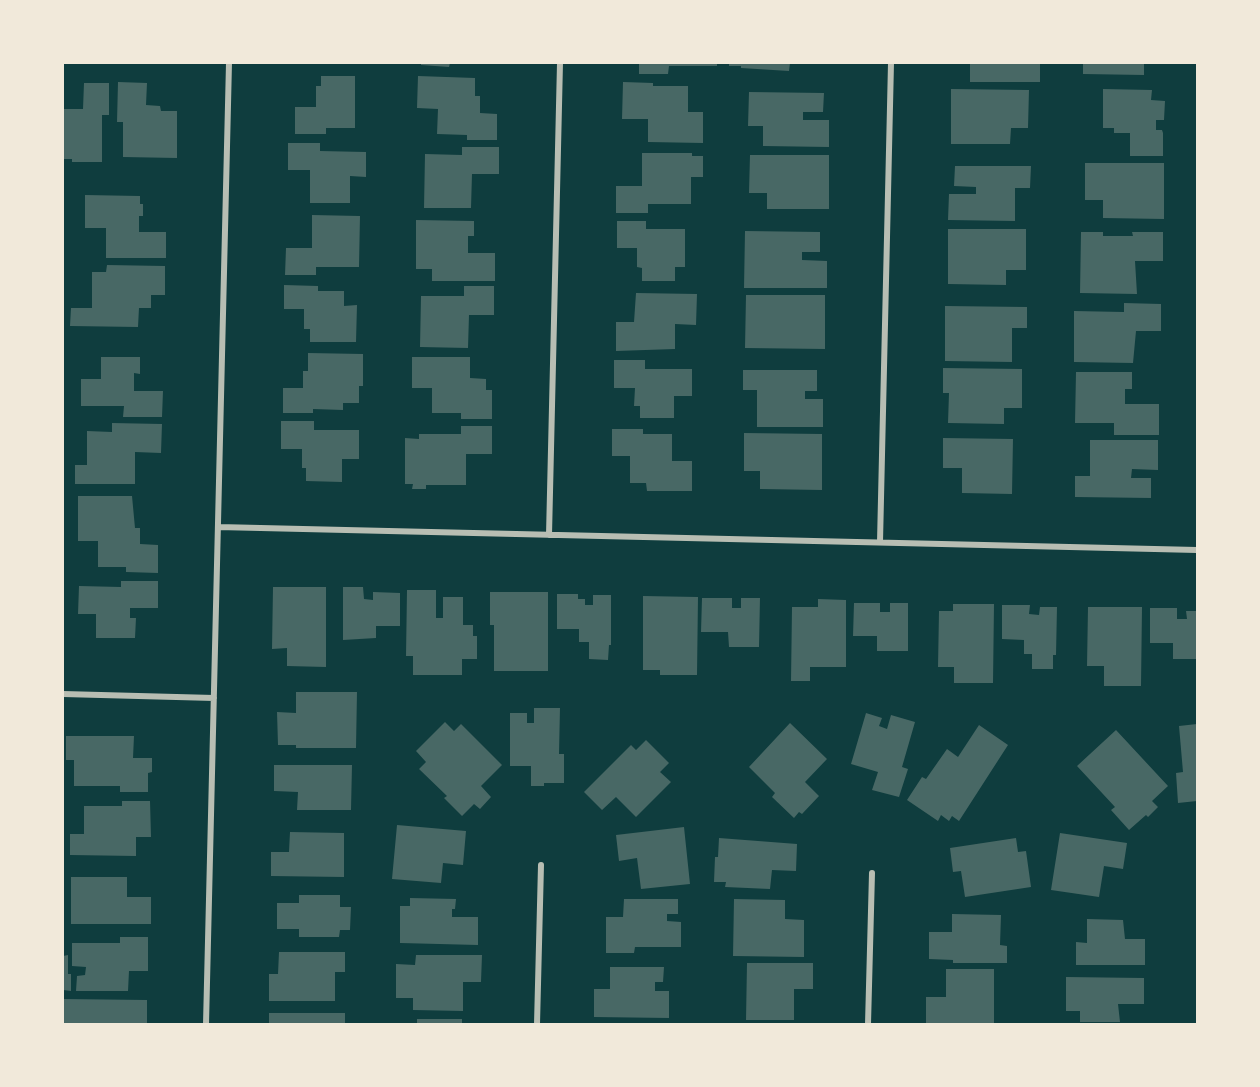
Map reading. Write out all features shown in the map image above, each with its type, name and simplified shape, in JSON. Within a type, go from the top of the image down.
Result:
[{"type":"street","points":[[206,1024],[229,63]]},
{"type":"street","points":[[549,535],[560,63]]},
{"type":"street","points":[[879,542],[891,63]]},
{"type":"street","points":[[218,527],[1197,550]]},
{"type":"street","points":[[63,694],[214,698]]},
{"type":"street","points":[[537,1024],[541,865]]},
{"type":"street","points":[[868,1024],[872,873]]},
{"type":"building","points":[[421,63],[450,63],[449,67],[421,65]]},
{"type":"building","points":[[639,63],[717,63],[717,66],[669,66],[668,74],[639,74]]},
{"type":"building","points":[[729,63],[790,63],[789,71],[741,68],[741,66],[729,66]]},
{"type":"building","points":[[970,63],[1040,63],[1040,82],[970,82]]},
{"type":"building","points":[[1083,63],[1144,63],[1144,75],[1083,74]]},
{"type":"building","points":[[321,76],[355,76],[355,128],[326,128],[326,134],[295,134],[295,107],[316,107],[316,86],[321,86]]},
{"type":"building","points":[[418,76],[475,78],[475,96],[480,96],[480,113],[497,114],[497,140],[467,140],[467,135],[437,134],[438,109],[417,108]]},
{"type":"building","points":[[118,82],[147,83],[146,105],[160,106],[161,111],[177,111],[177,158],[123,157],[123,122],[117,122]]},
{"type":"building","points":[[623,82],[653,83],[653,86],[688,86],[688,112],[703,112],[703,143],[648,142],[648,119],[622,119]]},
{"type":"building","points":[[84,83],[109,83],[109,115],[102,115],[102,162],[72,162],[72,159],[63,159],[63,109],[83,109]]},
{"type":"building","points":[[951,89],[1029,90],[1028,128],[1011,128],[1010,144],[951,144]]},
{"type":"building","points":[[1103,89],[1152,90],[1151,100],[1165,101],[1164,120],[1156,120],[1156,130],[1162,130],[1163,133],[1163,156],[1130,156],[1130,133],[1114,133],[1114,128],[1103,128]]},
{"type":"building","points":[[749,92],[824,93],[823,112],[803,112],[803,120],[829,120],[829,147],[763,146],[763,126],[748,126]]},
{"type":"building","points":[[288,143],[320,143],[320,151],[366,152],[366,177],[350,176],[350,203],[310,203],[310,170],[288,170]]},
{"type":"building","points":[[462,147],[499,147],[499,174],[472,174],[471,208],[424,208],[425,154],[462,155]]},
{"type":"building","points":[[642,153],[692,153],[692,156],[703,156],[703,177],[691,177],[691,204],[648,204],[648,213],[616,213],[616,186],[642,186]]},
{"type":"building","points":[[750,155],[829,155],[829,209],[767,209],[767,193],[749,193]]},
{"type":"building","points":[[1085,163],[1164,163],[1164,219],[1103,218],[1103,200],[1085,200]]},
{"type":"building","points":[[955,166],[1031,166],[1030,188],[1015,188],[1015,221],[948,220],[949,194],[976,194],[976,187],[954,186]]},
{"type":"building","points":[[85,195],[140,196],[143,216],[139,216],[139,232],[166,232],[166,258],[106,258],[106,228],[85,228]]},
{"type":"building","points":[[312,215],[360,216],[359,267],[316,267],[316,275],[285,275],[286,248],[312,248]]},
{"type":"building","points":[[416,220],[474,221],[474,236],[468,236],[468,253],[495,253],[495,281],[432,281],[432,269],[416,269]]},
{"type":"building","points":[[617,221],[646,221],[646,229],[685,229],[685,267],[675,267],[675,281],[642,281],[642,268],[637,267],[637,248],[617,248]]},
{"type":"building","points":[[948,229],[1026,229],[1026,270],[1006,270],[1006,285],[948,284]]},
{"type":"building","points":[[745,231],[820,232],[820,252],[802,252],[802,260],[827,261],[827,288],[744,288]]},
{"type":"building","points":[[1081,232],[1103,232],[1103,236],[1133,236],[1132,232],[1163,232],[1163,261],[1135,261],[1137,294],[1080,293]]},
{"type":"building","points":[[107,265],[165,266],[165,295],[151,295],[151,308],[139,308],[138,327],[70,326],[71,308],[92,308],[92,272],[106,272]]},
{"type":"building","points":[[284,285],[318,286],[318,291],[344,291],[344,306],[357,305],[356,342],[310,342],[310,329],[304,329],[304,309],[284,309]]},
{"type":"building","points":[[464,286],[494,286],[494,315],[469,315],[468,348],[420,347],[421,296],[464,296]]},
{"type":"building","points":[[636,293],[697,294],[696,325],[675,324],[675,349],[616,351],[616,322],[634,322]]},
{"type":"building","points":[[746,295],[825,295],[825,349],[745,348]]},
{"type":"building","points":[[1124,303],[1161,304],[1161,331],[1136,331],[1133,363],[1074,362],[1074,311],[1124,312]]},
{"type":"building","points":[[945,306],[1027,307],[1027,328],[1012,328],[1012,362],[945,361]]},
{"type":"building","points":[[308,353],[363,354],[363,386],[359,386],[359,403],[343,403],[343,410],[313,409],[313,413],[283,413],[283,388],[303,388],[303,371],[308,371]]},
{"type":"building","points":[[101,357],[140,357],[140,374],[134,373],[134,391],[163,391],[162,417],[123,417],[124,406],[81,406],[81,379],[101,379]]},
{"type":"building","points":[[412,357],[470,357],[470,378],[486,379],[486,390],[492,390],[492,419],[461,419],[461,413],[432,413],[432,388],[412,388]]},
{"type":"building","points":[[614,360],[645,360],[645,369],[692,369],[692,396],[674,396],[674,418],[640,418],[640,406],[634,406],[635,388],[614,388]]},
{"type":"building","points":[[943,368],[1022,369],[1022,408],[1004,408],[1004,424],[948,423],[949,393],[943,393]]},
{"type":"building","points":[[743,370],[817,370],[817,391],[805,391],[805,399],[823,399],[823,427],[757,427],[757,390],[743,390]]},
{"type":"building","points":[[1076,372],[1132,372],[1132,389],[1125,389],[1125,404],[1159,404],[1159,435],[1114,435],[1114,423],[1075,423]]},
{"type":"building","points":[[281,421],[314,421],[314,430],[359,430],[359,459],[342,459],[342,482],[306,481],[306,468],[302,468],[302,449],[281,449]]},
{"type":"building","points":[[112,423],[162,424],[161,453],[135,452],[135,484],[75,484],[75,465],[87,465],[87,431],[112,432]]},
{"type":"building","points":[[461,426],[492,426],[492,454],[466,454],[466,485],[426,485],[426,489],[412,489],[413,484],[405,484],[405,438],[419,439],[419,434],[461,434]]},
{"type":"building","points":[[612,429],[643,429],[643,434],[672,434],[672,461],[692,461],[692,491],[647,491],[646,483],[630,483],[630,456],[612,456]]},
{"type":"building","points":[[744,433],[822,434],[822,490],[760,489],[760,471],[744,471]]},
{"type":"building","points":[[943,438],[1013,439],[1012,494],[962,493],[962,468],[943,468]]},
{"type":"building","points":[[1090,440],[1158,440],[1158,470],[1132,469],[1131,478],[1151,478],[1151,498],[1075,497],[1075,476],[1090,476]]},
{"type":"building","points":[[78,496],[132,496],[135,528],[140,528],[140,544],[158,545],[158,573],[126,572],[126,567],[98,567],[98,541],[78,541]]},
{"type":"building","points":[[121,581],[158,581],[158,608],[130,608],[130,618],[136,618],[135,638],[96,638],[96,614],[78,614],[79,586],[121,587]]},
{"type":"building","points":[[273,587],[326,587],[326,667],[287,666],[287,648],[272,649]]},
{"type":"building","points":[[343,587],[363,587],[364,599],[373,600],[373,592],[400,593],[400,626],[376,626],[376,638],[343,640]]},
{"type":"building","points":[[407,590],[436,590],[436,618],[443,618],[443,597],[463,597],[463,625],[473,625],[473,636],[477,636],[477,659],[462,659],[462,675],[413,675],[413,656],[406,656]]},
{"type":"building","points":[[490,592],[548,592],[548,671],[494,671],[494,625],[490,625]]},
{"type":"building","points":[[557,594],[578,594],[578,599],[585,599],[585,605],[593,605],[593,595],[611,595],[611,645],[609,645],[608,660],[589,659],[589,642],[579,642],[579,629],[557,629]]},
{"type":"building","points":[[643,596],[698,597],[697,675],[660,675],[660,670],[643,670]]},
{"type":"building","points":[[702,598],[732,598],[732,608],[741,608],[741,598],[760,598],[759,647],[729,647],[728,632],[701,632]]},
{"type":"building","points":[[818,599],[846,600],[846,667],[810,667],[810,681],[791,681],[792,607],[818,607]]},
{"type":"building","points":[[854,603],[880,603],[880,612],[890,612],[890,603],[908,603],[908,651],[877,651],[877,636],[853,636]]},
{"type":"building","points":[[953,604],[994,604],[993,683],[954,683],[954,667],[938,667],[939,611],[953,611]]},
{"type":"building","points":[[1002,605],[1030,605],[1029,614],[1039,615],[1040,607],[1057,607],[1056,655],[1053,655],[1053,669],[1032,669],[1032,654],[1024,654],[1024,640],[1002,639]]},
{"type":"building","points":[[1088,607],[1142,607],[1141,686],[1104,686],[1104,666],[1087,666]]},
{"type":"building","points":[[1150,608],[1177,608],[1177,619],[1187,619],[1186,611],[1197,611],[1197,659],[1173,659],[1173,643],[1150,643]]},
{"type":"building","points":[[296,692],[357,692],[356,748],[296,748],[296,745],[278,745],[277,712],[296,713]]},
{"type":"building","points":[[534,708],[560,708],[559,754],[564,754],[564,783],[544,783],[544,786],[531,786],[531,766],[510,766],[510,713],[527,713],[527,723],[534,723]]},
{"type":"building","points":[[866,713],[882,718],[879,726],[887,729],[891,715],[915,722],[902,767],[908,769],[899,797],[872,790],[878,772],[851,764]]},
{"type":"building","points":[[445,722],[454,731],[461,724],[502,765],[481,786],[491,797],[480,809],[474,804],[462,816],[444,798],[447,796],[419,769],[426,762],[416,751]]},
{"type":"building","points":[[790,723],[827,759],[805,782],[819,796],[802,814],[799,812],[794,818],[772,797],[775,793],[749,767]]},
{"type":"building","points":[[1197,724],[1197,801],[1178,803],[1176,773],[1183,772],[1179,726]]},
{"type":"building","points":[[979,725],[1008,745],[959,821],[952,816],[949,821],[941,815],[938,821],[907,800],[922,777],[926,779],[947,749],[958,757]]},
{"type":"building","points":[[1116,730],[1168,786],[1152,801],[1158,807],[1129,830],[1111,810],[1115,807],[1077,766]]},
{"type":"building","points":[[66,736],[134,736],[133,758],[152,758],[152,772],[148,773],[148,792],[120,792],[120,786],[74,786],[74,760],[66,760]]},
{"type":"building","points":[[646,740],[669,763],[660,772],[671,782],[636,817],[616,797],[602,810],[584,792],[631,745],[636,750]]},
{"type":"building","points":[[274,765],[352,765],[351,810],[297,810],[298,792],[274,791]]},
{"type":"building","points":[[122,801],[150,801],[151,837],[136,837],[136,856],[70,855],[70,834],[84,834],[84,806],[122,806]]},
{"type":"building","points":[[397,825],[466,831],[463,865],[443,863],[441,883],[392,879]]},
{"type":"building","points":[[684,827],[690,884],[641,889],[637,858],[619,861],[616,835]]},
{"type":"building","points":[[290,832],[344,833],[344,877],[271,876],[271,852],[289,852]]},
{"type":"building","points":[[1060,833],[1127,843],[1123,869],[1104,866],[1099,897],[1051,890]]},
{"type":"building","points":[[719,838],[797,844],[796,871],[772,870],[770,889],[725,887],[726,882],[714,882],[715,857],[718,857]]},
{"type":"building","points":[[1016,838],[1018,852],[1026,851],[1031,887],[965,897],[961,871],[953,872],[950,848]]},
{"type":"building","points":[[71,877],[127,877],[127,897],[151,897],[151,924],[71,924]]},
{"type":"building","points":[[299,895],[340,895],[340,907],[351,907],[350,930],[340,930],[339,937],[299,937],[299,929],[277,929],[277,903],[299,903]]},
{"type":"building","points":[[410,898],[456,899],[452,917],[478,917],[478,945],[400,943],[400,906],[410,906]]},
{"type":"building","points":[[624,899],[678,899],[678,914],[667,914],[667,921],[681,922],[681,947],[635,947],[634,953],[606,953],[606,917],[623,917]]},
{"type":"building","points":[[734,899],[785,900],[785,919],[804,920],[804,957],[733,956]]},
{"type":"building","points":[[952,914],[1001,915],[1000,945],[1007,946],[1007,963],[953,963],[953,960],[929,959],[929,932],[952,932]]},
{"type":"building","points":[[1087,919],[1123,920],[1125,939],[1145,939],[1145,965],[1076,965],[1076,942],[1087,943]]},
{"type":"building","points":[[120,937],[148,937],[148,971],[129,971],[128,991],[76,991],[77,976],[85,975],[86,967],[72,966],[72,943],[120,943]]},
{"type":"building","points":[[279,952],[345,952],[345,972],[335,972],[335,1001],[269,1001],[269,974],[278,974]]},
{"type":"building","points":[[68,955],[71,991],[63,990],[63,956]]},
{"type":"building","points":[[416,955],[482,955],[481,982],[463,982],[463,1011],[413,1010],[413,998],[396,998],[396,964],[415,965]]},
{"type":"building","points":[[747,963],[813,963],[813,989],[794,989],[794,1020],[746,1020]]},
{"type":"building","points":[[610,967],[664,967],[663,982],[655,982],[655,991],[669,991],[669,1018],[594,1017],[594,989],[610,989]]},
{"type":"building","points":[[946,969],[994,969],[994,1024],[926,1023],[926,997],[946,997]]},
{"type":"building","points":[[1066,977],[1144,978],[1144,1004],[1118,1004],[1120,1022],[1080,1022],[1080,1011],[1066,1011]]},
{"type":"building","points":[[63,999],[147,1000],[147,1024],[63,1024]]},
{"type":"building","points":[[269,1013],[345,1013],[345,1024],[269,1024]]},
{"type":"building","points":[[417,1019],[462,1019],[462,1024],[417,1024]]}]
